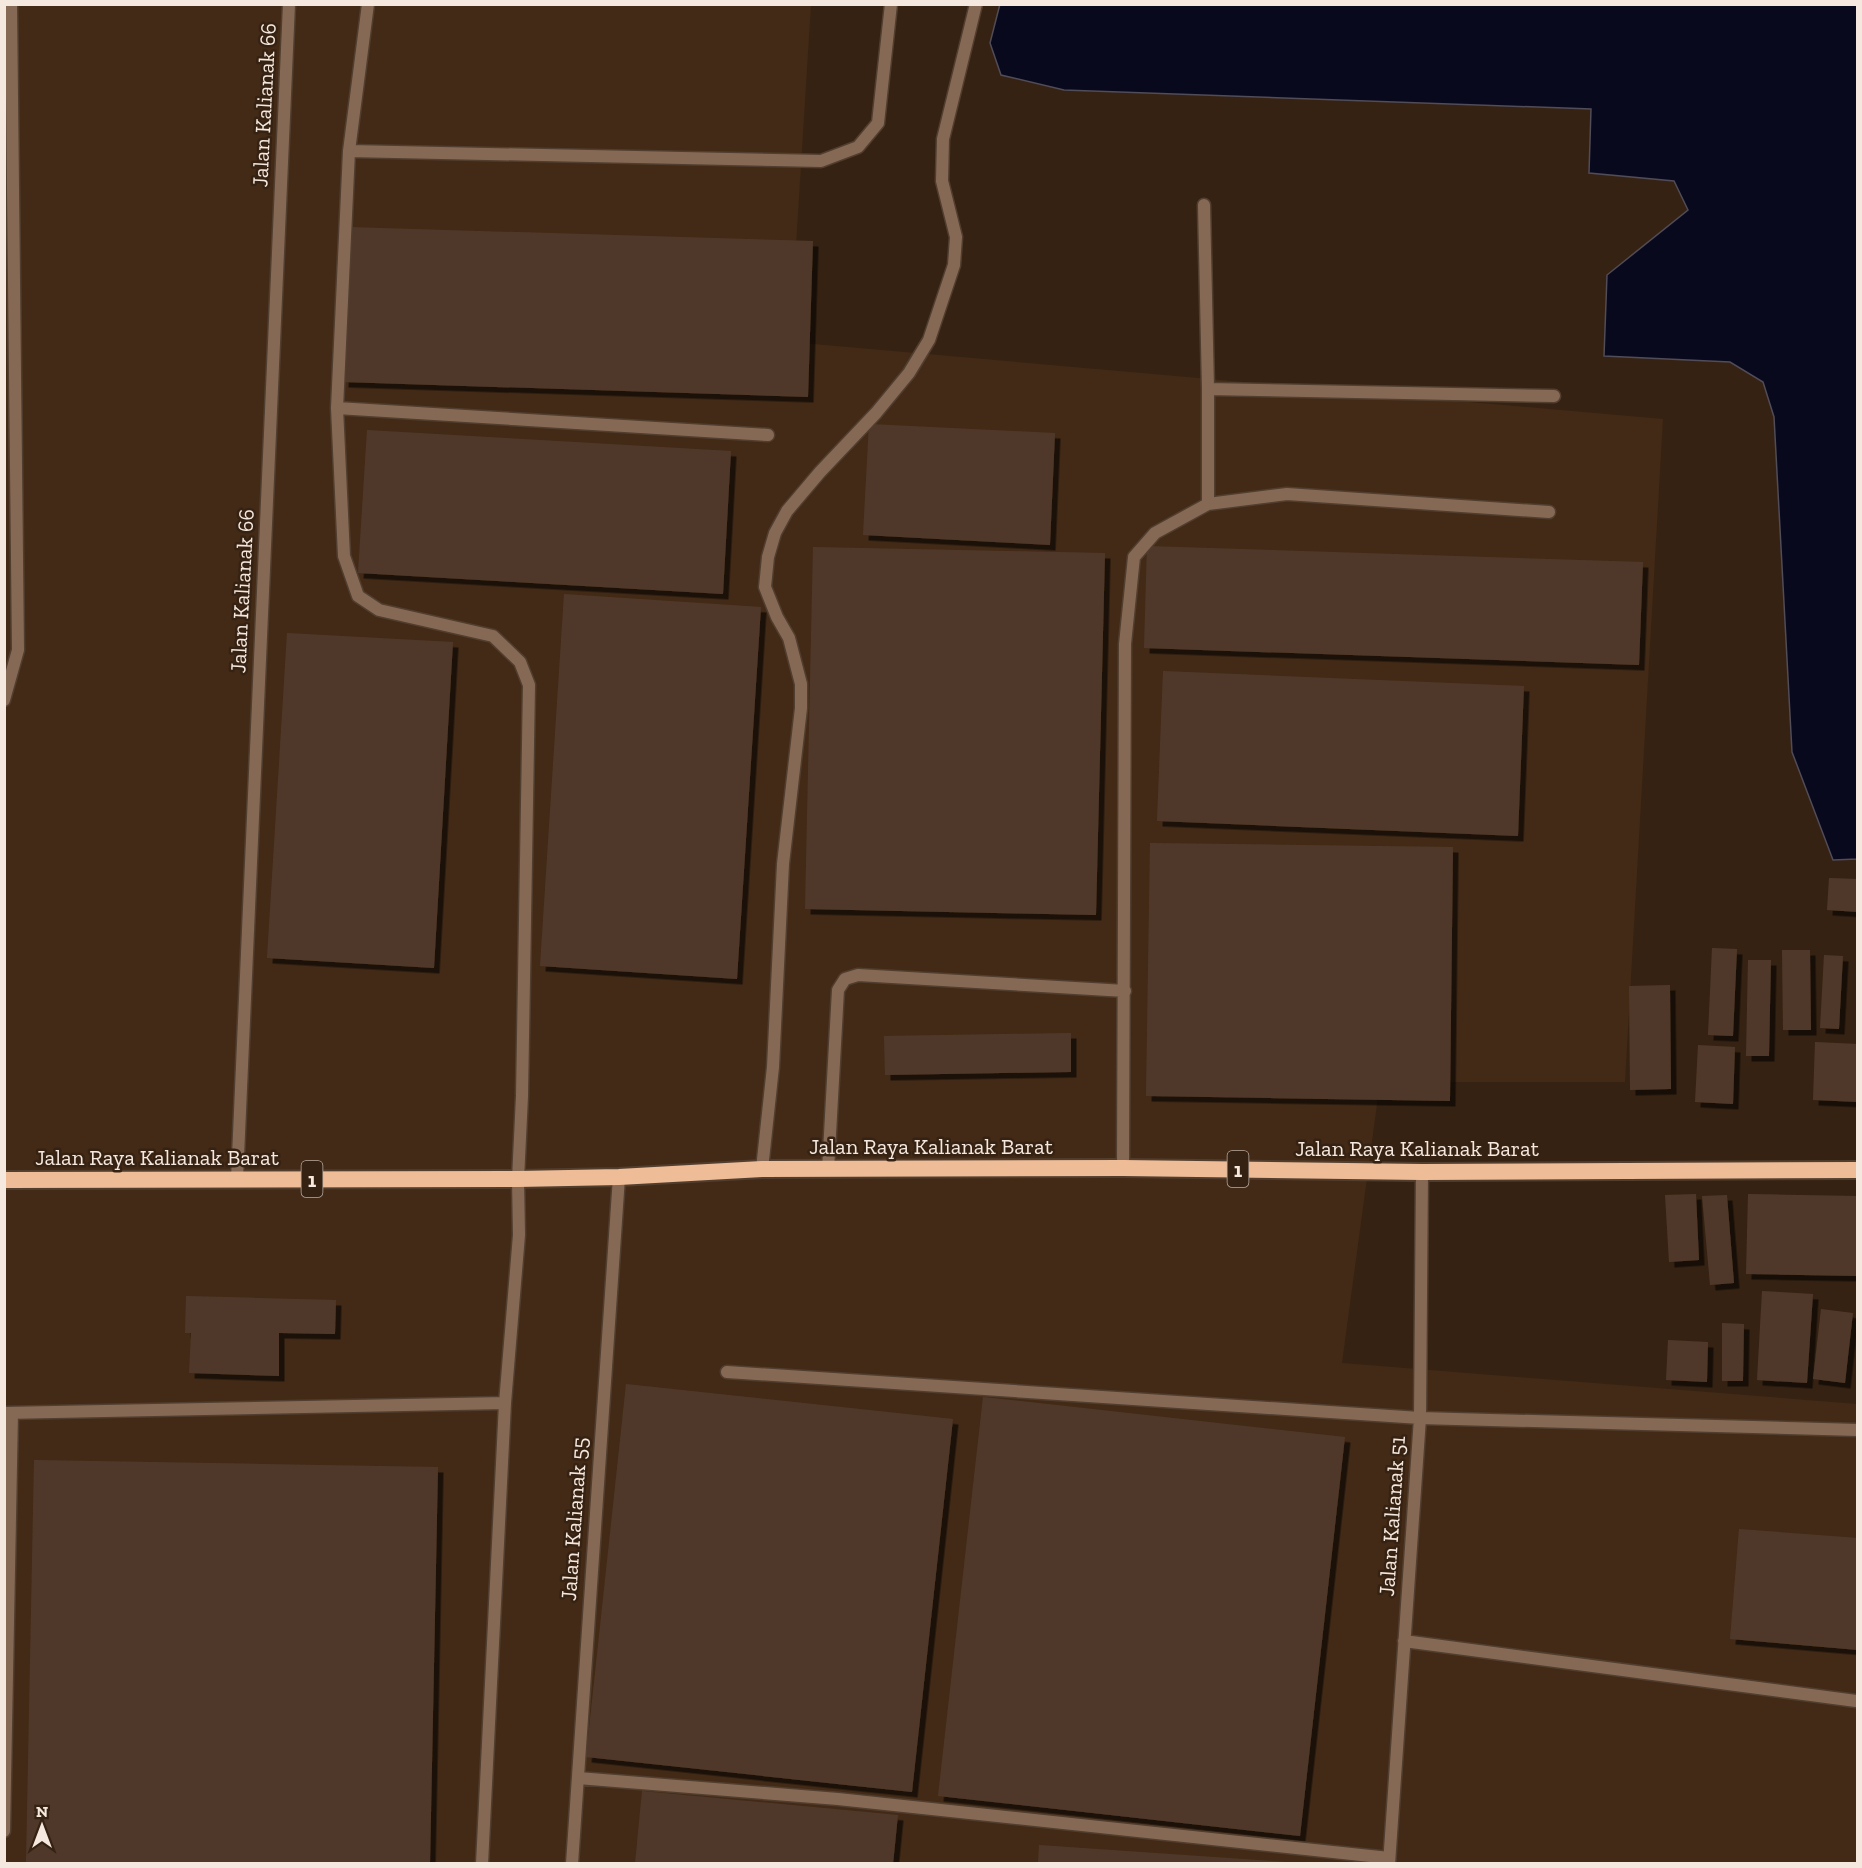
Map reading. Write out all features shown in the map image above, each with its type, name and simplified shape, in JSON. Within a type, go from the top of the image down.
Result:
[{"type":"highway","name":"Jalan Raya Kalianak Barat","points":[[4,1180],[518,1179],[619,1177],[762,1169],[1123,1168],[1422,1172],[1857,1170]]},
{"type":"lane","points":[[4,700],[18,650],[11,4]]},
{"type":"lane","name":"Jalan Kalianak 66","points":[[237,1179],[289,4]]},
{"type":"lane","points":[[368,4],[349,151],[337,408],[344,555],[358,596],[379,610],[493,636],[520,662],[529,685],[522,1096],[518,1179],[519,1235],[506,1403],[482,1863]]},
{"type":"lane","points":[[349,151],[821,161],[858,147],[878,123],[891,4]]},
{"type":"lane","points":[[762,1169],[772,1067],[783,864],[801,708],[801,684],[789,638],[777,617],[765,587],[768,557],[775,533],[788,511],[909,373],[929,340],[954,265],[956,237],[942,181],[943,139],[976,4]]},
{"type":"lane","points":[[1204,205],[1208,504]]},
{"type":"lane","points":[[1208,389],[1554,396]]},
{"type":"lane","points":[[337,408],[768,435]]},
{"type":"lane","points":[[1123,1168],[1125,644],[1134,557],[1155,533],[1208,504],[1287,494],[1549,512]]},
{"type":"lane","points":[[828,1170],[838,990],[845,979],[858,975],[1125,991]]},
{"type":"lane","name":"Jalan Kalianak 51","points":[[1389,1861],[1420,1418],[1422,1172]]},
{"type":"lane","name":"Jalan Kalianak 55","points":[[572,1863],[619,1177]]},
{"type":"lane","points":[[727,1371],[1420,1418],[1857,1430]]},
{"type":"lane","points":[[4,1831],[8,1413],[506,1403]]},
{"type":"lane","points":[[1404,1641],[1856,1701]]},
{"type":"lane","points":[[578,1778],[838,1799],[1389,1861]]},
{"type":"shaded area","points":[[5,5],[811,5],[790,342],[1663,419],[1625,1082],[1380,1082],[1342,1363],[1857,1404],[1857,1863],[5,1864]]},
{"type":"water","points":[[1000,4],[1857,5],[1857,859],[1833,860],[1792,752],[1774,417],[1763,382],[1730,362],[1604,356],[1607,275],[1688,210],[1674,181],[1589,173],[1591,109],[1064,90],[1001,75],[990,43]]},
{"type":"building","points":[[348,227],[813,241],[808,397],[343,382]]},
{"type":"building","points":[[869,424],[1055,433],[1050,545],[863,535]]},
{"type":"building","points":[[367,430],[731,451],[723,594],[358,573]]},
{"type":"building","points":[[1147,546],[1643,562],[1639,665],[1144,648]]},
{"type":"building","points":[[813,547],[1105,553],[1096,915],[805,909]]},
{"type":"building","points":[[564,594],[761,607],[737,979],[540,966]]},
{"type":"building","points":[[287,633],[453,642],[434,968],[267,958]]},
{"type":"building","points":[[1163,671],[1524,686],[1518,836],[1157,821]]},
{"type":"building","points":[[1150,843],[1453,847],[1450,1101],[1146,1096]]},
{"type":"building","points":[[1829,878],[1858,879],[1858,912],[1827,910]]},
{"type":"building","points":[[1712,948],[1737,949],[1733,1036],[1708,1035]]},
{"type":"building","points":[[1782,950],[1810,950],[1811,1030],[1783,1030]]},
{"type":"building","points":[[1824,955],[1843,956],[1839,1029],[1820,1028]]},
{"type":"building","points":[[1748,960],[1771,960],[1769,1056],[1746,1056]]},
{"type":"building","points":[[1670,985],[1671,1089],[1630,1090],[1629,986]]},
{"type":"building","points":[[1071,1033],[1071,1072],[885,1075],[884,1036]]},
{"type":"building","points":[[1815,1042],[1858,1044],[1858,1102],[1813,1100]]},
{"type":"building","points":[[1698,1045],[1735,1047],[1733,1104],[1695,1102]]},
{"type":"building","points":[[1696,1194],[1699,1260],[1669,1262],[1665,1195]]},
{"type":"building","points":[[1748,1194],[1858,1196],[1858,1276],[1746,1274]]},
{"type":"building","points":[[1727,1195],[1734,1283],[1710,1285],[1702,1196]]},
{"type":"building","points":[[1762,1291],[1813,1294],[1807,1383],[1757,1380]]},
{"type":"building","points":[[186,1296],[336,1300],[335,1334],[279,1333],[279,1376],[189,1373],[191,1333],[185,1333]]},
{"type":"building","points":[[1821,1309],[1853,1313],[1845,1383],[1813,1379]]},
{"type":"building","points":[[1722,1323],[1744,1324],[1743,1381],[1722,1381]]},
{"type":"building","points":[[1668,1340],[1708,1342],[1707,1382],[1666,1380]]},
{"type":"building","points":[[626,1384],[953,1419],[912,1792],[586,1757]]},
{"type":"building","points":[[983,1397],[1345,1437],[1300,1836],[938,1796]]},
{"type":"building","points":[[34,1460],[438,1467],[430,1864],[26,1864]]},
{"type":"building","points":[[1739,1529],[1858,1538],[1858,1650],[1730,1639]]},
{"type":"building","points":[[642,1791],[898,1815],[893,1864],[635,1864]]},
{"type":"building","points":[[1039,1845],[1286,1862],[1286,1864],[1038,1864]]}]
